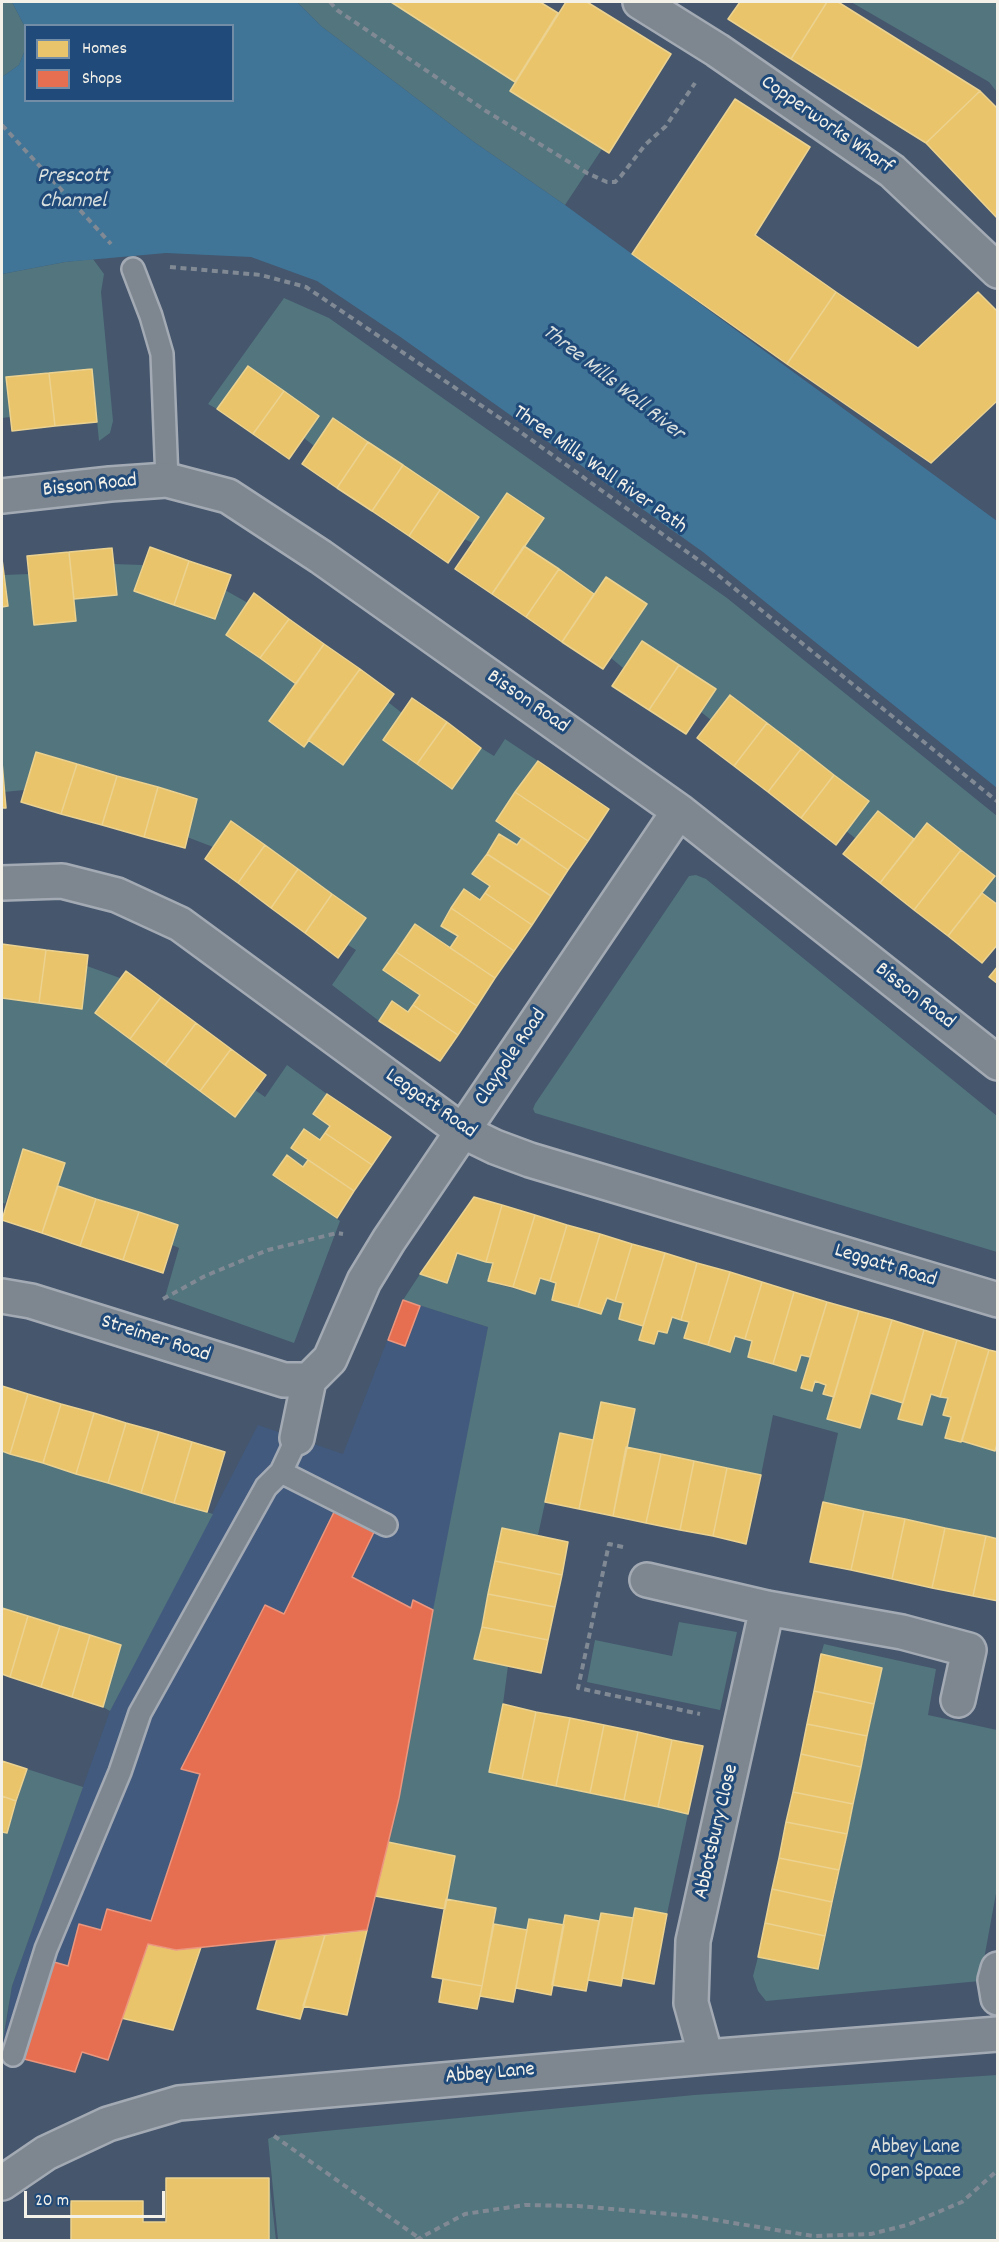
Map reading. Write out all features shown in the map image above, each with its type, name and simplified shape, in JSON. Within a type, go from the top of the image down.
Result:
[{"type":"street","name":"Copperworks Wharf","points":[[640,2],[678,11],[717,50],[892,171],[998,271]]},
{"type":"street","name":"Bisson Road","points":[[2,496],[167,480],[228,496],[321,557],[679,811],[998,1063]]},
{"type":"street","name":"Claypole Road","points":[[309,1380],[330,1359],[364,1281],[389,1240],[679,811]]},
{"type":"street","name":"Leggatt Road","points":[[2,883],[62,881],[117,895],[180,924],[462,1131],[495,1147],[530,1160],[998,1300]]},
{"type":"street","name":"Streimer Road","points":[[2,1296],[31,1301],[284,1380],[309,1380]]},
{"type":"street","points":[[297,1438],[309,1380]]},
{"type":"street","points":[[647,1580],[767,1608],[902,1632],[969,1650],[958,1700]]},
{"type":"street","name":"Abbotsbury Close","points":[[706,2057],[691,2003],[693,1941],[767,1608]]},
{"type":"street","points":[[998,1968],[995,1980],[998,1998]]},
{"type":"street","name":"Abbey Lane","points":[[2,2183],[46,2153],[108,2124],[179,2103],[998,2034]]},
{"type":"lane","points":[[135,273],[162,354],[167,480]]},
{"type":"lane","points":[[13,2055],[46,1949],[120,1772],[140,1713],[266,1487],[281,1472],[297,1438]]},
{"type":"lane","points":[[281,1472],[386,1525]]},
{"type":"path","points":[[330,2],[337,10],[486,111],[587,173],[607,182],[615,182],[645,145],[666,126],[717,50]]},
{"type":"path","points":[[2,125],[135,273]]},
{"type":"path","name":"Three Mills Wall River Path","points":[[135,273],[173,267],[261,275],[306,287],[519,431],[708,567],[998,802]]},
{"type":"path","points":[[139,1334],[165,1297],[205,1276],[268,1250],[337,1233],[389,1240]]},
{"type":"path","points":[[272,2094],[274,2136],[419,2240],[465,2214],[525,2205],[578,2206],[692,2216],[813,2236],[871,2234],[907,2225],[962,2202],[998,2170]]},
{"type":"shaded area","points":[[403,1300],[488,1327],[399,1798],[367,1930],[176,1950],[148,1944],[108,2060],[82,2053],[75,2072],[2,2052],[12,1986],[110,1711],[258,1425],[343,1454]]},
{"type":"green space","points":[[2,2],[12,2],[24,25],[24,52],[19,65],[2,77]]},
{"type":"green space","points":[[297,2],[391,2],[515,82],[510,91],[602,149],[565,205],[474,142],[321,26]]},
{"type":"green space","points":[[851,2],[997,2],[997,92],[989,82]]},
{"type":"green space","points":[[93,259],[104,274],[101,292],[113,421],[110,433],[99,441],[92,369],[7,377],[10,417],[2,418],[2,274]]},
{"type":"green space","points":[[284,298],[329,318],[727,598],[997,816],[997,905],[982,893],[995,876],[927,823],[914,839],[878,811],[855,838],[846,831],[868,801],[731,695],[711,720],[701,712],[716,689],[642,641],[623,668],[611,658],[647,604],[606,577],[594,594],[524,546],[543,518],[507,493],[473,543],[464,539],[478,517],[333,418],[314,446],[304,438],[319,416],[248,366],[217,409],[208,404]]},
{"type":"green space","points":[[113,564],[143,565],[134,591],[214,619],[225,590],[248,603],[260,658],[296,684],[308,740],[343,765],[388,702],[402,713],[384,740],[451,789],[481,748],[494,756],[505,739],[538,761],[522,838],[517,845],[499,834],[473,874],[490,886],[480,900],[464,889],[441,926],[458,936],[450,948],[415,924],[383,970],[420,995],[408,1012],[392,1002],[379,1021],[332,985],[356,950],[348,945],[366,918],[231,821],[213,847],[187,837],[197,798],[37,752],[24,790],[4,792],[2,607],[8,606],[4,575],[29,574],[76,621],[74,599],[116,595]]},
{"type":"green space","points":[[696,875],[706,879],[997,1116],[997,1252],[535,1113],[533,1109],[535,1104],[689,876]]},
{"type":"green space","points":[[87,966],[120,978],[95,1013],[235,1116],[255,1090],[265,1097],[287,1065],[327,1094],[313,1114],[330,1126],[320,1140],[304,1129],[291,1148],[308,1160],[303,1167],[286,1156],[274,1175],[340,1221],[294,1343],[165,1297],[179,1248],[172,1245],[178,1225],[58,1186],[65,1163],[23,1150],[5,1204],[2,1202],[2,998],[82,1009]]},
{"type":"green space","points":[[457,1253],[493,1263],[489,1282],[535,1294],[540,1278],[556,1283],[552,1300],[601,1314],[607,1298],[623,1303],[619,1319],[643,1326],[639,1340],[654,1344],[658,1331],[672,1317],[689,1322],[684,1338],[730,1352],[735,1336],[752,1341],[748,1357],[795,1371],[801,1355],[810,1357],[801,1387],[812,1391],[815,1381],[826,1385],[824,1394],[834,1397],[860,1428],[870,1393],[903,1403],[898,1419],[922,1425],[931,1394],[948,1398],[943,1415],[951,1417],[946,1438],[961,1442],[997,1441],[997,1539],[823,1502],[838,1433],[773,1415],[761,1475],[560,1434],[538,1535],[502,1528],[475,1659],[508,1666],[489,1772],[688,1814],[667,1914],[635,1908],[633,1918],[601,1913],[599,1921],[564,1925],[529,1919],[527,1930],[494,1924],[496,1908],[446,1899],[455,1856],[388,1842],[488,1327],[403,1300],[420,1274],[447,1283]]},
{"type":"green space","points":[[2,1451],[213,1514],[110,1711],[103,1707],[121,1645],[2,1608]]},
{"type":"green space","points":[[679,1622],[737,1632],[720,1710],[587,1682],[595,1640],[672,1656]]},
{"type":"green space","points":[[824,1644],[936,1669],[928,1715],[997,1730],[997,1888],[980,1981],[766,2001],[758,1991],[753,1976],[758,1957],[819,1969],[882,1668],[821,1654]]},
{"type":"green space","points":[[27,1769],[83,1787],[12,1986],[2,2040],[2,1832],[7,1833]]},
{"type":"green space","name":"Abbey Lane Open Space","points":[[997,2075],[997,2240],[278,2240],[268,2139],[274,2136],[694,2095]]},
{"type":"green space","points":[[269,2178],[276,2240],[269,2240]]},
{"type":"water","points":[[12,2],[297,2],[321,26],[474,142],[565,205],[997,521],[997,788],[703,552],[399,336],[317,281],[251,257],[166,253],[65,262],[2,274],[2,77],[19,65],[24,52],[24,102],[234,102],[234,24],[24,25]]},
{"type":"building: Homes","points":[[391,2],[540,2],[558,13],[515,82]]},
{"type":"building: Homes","points":[[566,2],[587,2],[671,54],[609,153],[510,91]]},
{"type":"building: Homes","points":[[740,2],[827,2],[791,59],[728,19]]},
{"type":"building: Homes","points":[[827,2],[838,2],[980,91],[926,143],[791,59]]},
{"type":"building: Homes","points":[[980,91],[998,109],[998,219],[926,143]]},
{"type":"building: Homes","points":[[735,99],[810,147],[755,235],[836,292],[787,364],[632,254]]},
{"type":"building: Homes","points":[[836,292],[918,348],[978,292],[998,312],[998,400],[931,463],[787,364]]},
{"type":"building: Homes","points":[[248,366],[284,391],[253,434],[217,409]]},
{"type":"building: Homes","points":[[92,369],[97,422],[55,426],[49,373]]},
{"type":"building: Homes","points":[[49,373],[55,426],[12,431],[6,377]]},
{"type":"building: Homes","points":[[284,391],[319,416],[289,459],[253,434]]},
{"type":"building: Homes","points":[[333,418],[368,442],[337,488],[302,464]]},
{"type":"building: Homes","points":[[368,442],[403,465],[372,511],[337,488]]},
{"type":"building: Homes","points":[[403,465],[440,490],[409,536],[372,511]]},
{"type":"building: Homes","points":[[440,490],[479,517],[448,563],[409,536]]},
{"type":"building: Homes","points":[[507,493],[544,518],[492,594],[455,569]]},
{"type":"building: Homes","points":[[524,546],[559,569],[526,617],[492,594]]},
{"type":"building: Homes","points":[[150,547],[189,561],[174,605],[134,591]]},
{"type":"building: Homes","points":[[112,548],[117,595],[74,599],[69,552]]},
{"type":"building: Homes","points":[[69,552],[76,621],[34,625],[27,556]]},
{"type":"building: Homes","points":[[2,559],[8,606],[2,607]]},
{"type":"building: Homes","points":[[189,561],[231,575],[215,619],[174,605]]},
{"type":"building: Homes","points":[[559,569],[594,594],[562,642],[526,617]]},
{"type":"building: Homes","points":[[606,577],[647,604],[603,669],[562,642]]},
{"type":"building: Homes","points":[[254,593],[289,619],[260,658],[226,635]]},
{"type":"building: Homes","points":[[289,619],[324,644],[296,684],[260,658]]},
{"type":"building: Homes","points":[[642,641],[679,665],[649,710],[612,686]]},
{"type":"building: Homes","points":[[324,644],[360,669],[304,747],[269,721]]},
{"type":"building: Homes","points":[[679,665],[716,689],[686,734],[649,710]]},
{"type":"building: Homes","points":[[360,669],[394,694],[343,765],[308,740]]},
{"type":"building: Homes","points":[[730,695],[767,723],[734,766],[697,738]]},
{"type":"building: Homes","points":[[412,698],[447,722],[417,764],[383,740]]},
{"type":"building: Homes","points":[[447,722],[481,748],[452,789],[417,764]]},
{"type":"building: Homes","points":[[767,723],[801,749],[768,792],[734,766]]},
{"type":"building: Homes","points":[[801,749],[834,775],[801,818],[768,792]]},
{"type":"building: Homes","points":[[36,752],[77,764],[61,814],[21,802]]},
{"type":"building: Homes","points":[[538,761],[609,809],[588,841],[515,792]]},
{"type":"building: Homes","points":[[2,762],[6,808],[2,808]]},
{"type":"building: Homes","points":[[77,764],[117,776],[102,825],[61,814]]},
{"type":"building: Homes","points":[[834,775],[869,801],[836,845],[801,818]]},
{"type":"building: Homes","points":[[117,776],[158,787],[144,837],[102,825]]},
{"type":"building: Homes","points":[[158,787],[197,799],[185,848],[144,837]]},
{"type":"building: Homes","points":[[515,792],[588,841],[568,870],[496,821]]},
{"type":"building: Homes","points":[[878,811],[914,839],[880,883],[843,854]]},
{"type":"building: Homes","points":[[231,821],[265,845],[238,883],[205,859]]},
{"type":"building: Homes","points":[[927,823],[961,850],[914,910],[880,883]]},
{"type":"building: Homes","points":[[499,834],[517,845],[522,838],[568,870],[551,896],[487,854]]},
{"type":"building: Homes","points":[[265,845],[298,869],[271,908],[238,883]]},
{"type":"building: Homes","points":[[961,850],[995,876],[948,936],[914,910]]},
{"type":"building: Homes","points":[[487,854],[551,896],[532,925],[485,893],[490,886],[472,874]]},
{"type":"building: Homes","points":[[298,869],[332,894],[305,933],[271,908]]},
{"type":"building: Homes","points":[[464,889],[480,900],[485,893],[532,925],[514,951],[451,908]]},
{"type":"building: Homes","points":[[982,893],[998,905],[998,944],[982,963],[948,936]]},
{"type":"building: Homes","points":[[332,894],[366,918],[338,958],[305,933]]},
{"type":"building: Homes","points":[[451,908],[514,951],[495,978],[450,948],[458,936],[441,926]]},
{"type":"building: Homes","points":[[415,924],[495,978],[477,1006],[396,952]]},
{"type":"building: Homes","points":[[2,944],[46,950],[39,1003],[2,998]]},
{"type":"building: Homes","points":[[46,950],[88,955],[82,1009],[39,1003]]},
{"type":"building: Homes","points":[[396,952],[477,1006],[458,1035],[413,1005],[420,995],[383,970]]},
{"type":"building: Homes","points":[[998,966],[998,984],[989,977]]},
{"type":"building: Homes","points":[[126,971],[161,997],[130,1039],[95,1013]]},
{"type":"building: Homes","points":[[161,997],[196,1023],[165,1065],[130,1039]]},
{"type":"building: Homes","points":[[392,1001],[408,1012],[413,1005],[458,1035],[440,1061],[379,1021]]},
{"type":"building: Homes","points":[[196,1023],[231,1049],[200,1091],[165,1065]]},
{"type":"building: Homes","points":[[231,1049],[266,1075],[235,1117],[200,1091]]},
{"type":"building: Homes","points":[[327,1094],[391,1137],[372,1165],[325,1133],[330,1126],[313,1114]]},
{"type":"building: Homes","points":[[304,1129],[320,1140],[325,1133],[372,1165],[354,1191],[291,1148]]},
{"type":"building: Homes","points":[[23,1149],[65,1163],[42,1233],[2,1220]]},
{"type":"building: Homes","points":[[287,1155],[303,1167],[308,1160],[354,1191],[337,1218],[273,1175]]},
{"type":"building: Homes","points":[[58,1186],[96,1199],[80,1246],[42,1233]]},
{"type":"building: Homes","points":[[474,1197],[502,1205],[486,1262],[457,1253],[447,1283],[420,1274]]},
{"type":"building: Homes","points":[[96,1199],[139,1212],[123,1260],[80,1246]]},
{"type":"building: Homes","points":[[502,1205],[535,1215],[513,1287],[488,1281],[493,1263],[486,1262]]},
{"type":"building: Homes","points":[[139,1212],[178,1225],[163,1273],[123,1260]]},
{"type":"building: Homes","points":[[535,1215],[567,1225],[550,1281],[540,1278],[535,1294],[513,1287]]},
{"type":"building: Homes","points":[[567,1225],[600,1234],[578,1307],[552,1300],[556,1283],[550,1281]]},
{"type":"building: Homes","points":[[600,1234],[632,1244],[615,1301],[607,1298],[601,1314],[578,1307]]},
{"type":"building: Homes","points":[[632,1244],[665,1253],[643,1326],[619,1319],[623,1303],[615,1301]]},
{"type":"building: Homes","points":[[665,1253],[697,1263],[681,1320],[672,1317],[667,1333],[658,1331],[654,1344],[639,1340]]},
{"type":"building: Homes","points":[[697,1263],[730,1272],[708,1345],[684,1338],[689,1322],[681,1320]]},
{"type":"building: Homes","points":[[730,1272],[762,1282],[745,1339],[735,1336],[730,1352],[708,1345]]},
{"type":"building: Homes","points":[[762,1282],[794,1292],[773,1364],[748,1357],[752,1341],[745,1339]]},
{"type":"building: Homes","points":[[794,1292],[827,1302],[810,1357],[801,1355],[796,1371],[773,1364]]},
{"type":"building: Homes","points":[[827,1302],[859,1311],[834,1397],[823,1394],[826,1385],[815,1381],[812,1391],[801,1388]]},
{"type":"building: Homes","points":[[859,1311],[892,1320],[860,1428],[827,1419]]},
{"type":"building: Homes","points":[[892,1320],[924,1330],[903,1403],[870,1393]]},
{"type":"building: Homes","points":[[924,1330],[957,1340],[940,1397],[931,1394],[922,1425],[898,1419]]},
{"type":"building: Homes","points":[[957,1340],[989,1350],[961,1442],[945,1438],[951,1417],[943,1415],[948,1398],[940,1397]]},
{"type":"building: Homes","points":[[989,1350],[998,1352],[998,1441],[995,1451],[962,1441]]},
{"type":"building: Homes","points":[[2,1386],[28,1394],[10,1454],[2,1451]]},
{"type":"building: Homes","points":[[28,1394],[61,1404],[43,1463],[10,1454]]},
{"type":"building: Homes","points":[[601,1402],[635,1409],[613,1516],[579,1509]]},
{"type":"building: Homes","points":[[61,1404],[94,1413],[76,1474],[43,1463]]},
{"type":"building: Homes","points":[[94,1413],[126,1423],[108,1483],[76,1474]]},
{"type":"building: Homes","points":[[126,1423],[159,1432],[141,1493],[108,1483]]},
{"type":"building: Homes","points":[[159,1432],[192,1442],[174,1503],[141,1493]]},
{"type":"building: Homes","points":[[560,1433],[593,1440],[579,1509],[545,1502]]},
{"type":"building: Homes","points":[[192,1442],[225,1452],[207,1512],[174,1503]]},
{"type":"building: Homes","points":[[626,1447],[661,1454],[646,1523],[613,1516]]},
{"type":"building: Homes","points":[[661,1454],[694,1461],[680,1530],[646,1523]]},
{"type":"building: Homes","points":[[694,1461],[727,1468],[713,1536],[680,1530]]},
{"type":"building: Homes","points":[[727,1468],[761,1475],[746,1544],[713,1536]]},
{"type":"building: Homes","points":[[823,1502],[864,1511],[851,1570],[810,1562]]},
{"type":"building: Homes","points":[[864,1511],[905,1519],[892,1579],[851,1570]]},
{"type":"building: Homes","points":[[905,1519],[945,1528],[932,1588],[892,1579]]},
{"type":"building: Homes","points":[[502,1528],[568,1542],[562,1575],[495,1561]]},
{"type":"building: Homes","points":[[945,1528],[986,1536],[973,1596],[932,1588]]},
{"type":"building: Homes","points":[[986,1536],[998,1539],[998,1601],[973,1596]]},
{"type":"building: Homes","points":[[495,1561],[562,1575],[555,1607],[488,1594]]},
{"type":"building: Homes","points":[[488,1594],[555,1607],[548,1640],[482,1627]]},
{"type":"building: Homes","points":[[2,1608],[28,1616],[10,1677],[2,1674]]},
{"type":"building: Homes","points":[[28,1616],[60,1626],[41,1687],[10,1677]]},
{"type":"building: Homes","points":[[60,1626],[90,1635],[72,1697],[41,1687]]},
{"type":"building: Homes","points":[[482,1627],[548,1640],[541,1673],[474,1659]]},
{"type":"building: Homes","points":[[90,1635],[121,1645],[103,1707],[72,1697]]},
{"type":"building: Homes","points":[[821,1654],[882,1668],[874,1704],[814,1691]]},
{"type":"building: Homes","points":[[814,1691],[874,1704],[867,1736],[807,1724]]},
{"type":"building: Homes","points":[[503,1704],[536,1712],[522,1779],[489,1772]]},
{"type":"building: Homes","points":[[536,1712],[570,1718],[556,1786],[522,1779]]},
{"type":"building: Homes","points":[[570,1718],[604,1725],[590,1793],[556,1786]]},
{"type":"building: Homes","points":[[807,1724],[867,1736],[861,1767],[801,1754]]},
{"type":"building: Homes","points":[[604,1725],[638,1732],[624,1800],[590,1793]]},
{"type":"building: Homes","points":[[638,1732],[672,1740],[658,1807],[624,1800]]},
{"type":"building: Homes","points":[[672,1740],[703,1746],[688,1814],[658,1807]]},
{"type":"building: Homes","points":[[801,1754],[861,1767],[853,1804],[793,1792]]},
{"type":"building: Homes","points":[[2,1761],[27,1769],[16,1801],[2,1796]]},
{"type":"building: Homes","points":[[793,1792],[853,1804],[847,1834],[786,1822]]},
{"type":"building: Homes","points":[[2,1796],[16,1801],[7,1833],[2,1832]]},
{"type":"building: Homes","points":[[786,1822],[847,1834],[839,1870],[779,1858]]},
{"type":"building: Homes","points":[[388,1842],[455,1856],[445,1909],[375,1896]]},
{"type":"building: Homes","points":[[779,1858],[839,1870],[832,1902],[772,1889]]},
{"type":"building: Homes","points":[[772,1889],[832,1902],[825,1936],[765,1923]]},
{"type":"building: Homes","points":[[446,1899],[496,1908],[482,1986],[432,1977]]},
{"type":"building: Homes","points":[[635,1908],[667,1914],[654,1984],[622,1978]]},
{"type":"building: Homes","points":[[601,1913],[633,1918],[621,1986],[588,1980]]},
{"type":"building: Homes","points":[[565,1915],[599,1921],[586,1991],[552,1985]]},
{"type":"building: Homes","points":[[529,1919],[564,1925],[551,1995],[516,1988]]},
{"type":"building: Homes","points":[[765,1923],[825,1936],[818,1969],[758,1957]]},
{"type":"building: Homes","points":[[494,1924],[527,1930],[513,2002],[480,1996]]},
{"type":"building: Homes","points":[[367,1930],[347,2015],[303,2006],[325,1935]]},
{"type":"building: Homes","points":[[325,1935],[300,2019],[257,2009],[277,1939]]},
{"type":"building: Homes","points":[[148,1944],[176,1950],[201,1947],[173,2030],[121,2018]]},
{"type":"building: Homes","points":[[443,1979],[482,1986],[477,2009],[439,2002]]},
{"type":"building: Homes","points":[[166,2178],[269,2178],[269,2240],[71,2240],[71,2201],[143,2201],[143,2222],[166,2222]]},
{"type":"building: Shops","points":[[403,1300],[420,1306],[405,1346],[388,1340]]},
{"type":"building: Shops","points":[[335,1510],[375,1530],[352,1577],[411,1608],[413,1600],[433,1610],[399,1798],[367,1930],[176,1950],[148,1944],[108,2060],[82,2052],[75,2072],[24,2059],[54,1962],[68,1966],[79,1924],[101,1930],[107,1909],[151,1921],[200,1774],[181,1769],[265,1605],[284,1614]]},
{"type":"water label","name":"Prescott Channel","points":[[73,190]]},
{"type":"water label","name":"Three Mills Wall River","points":[[612,384]]}]
